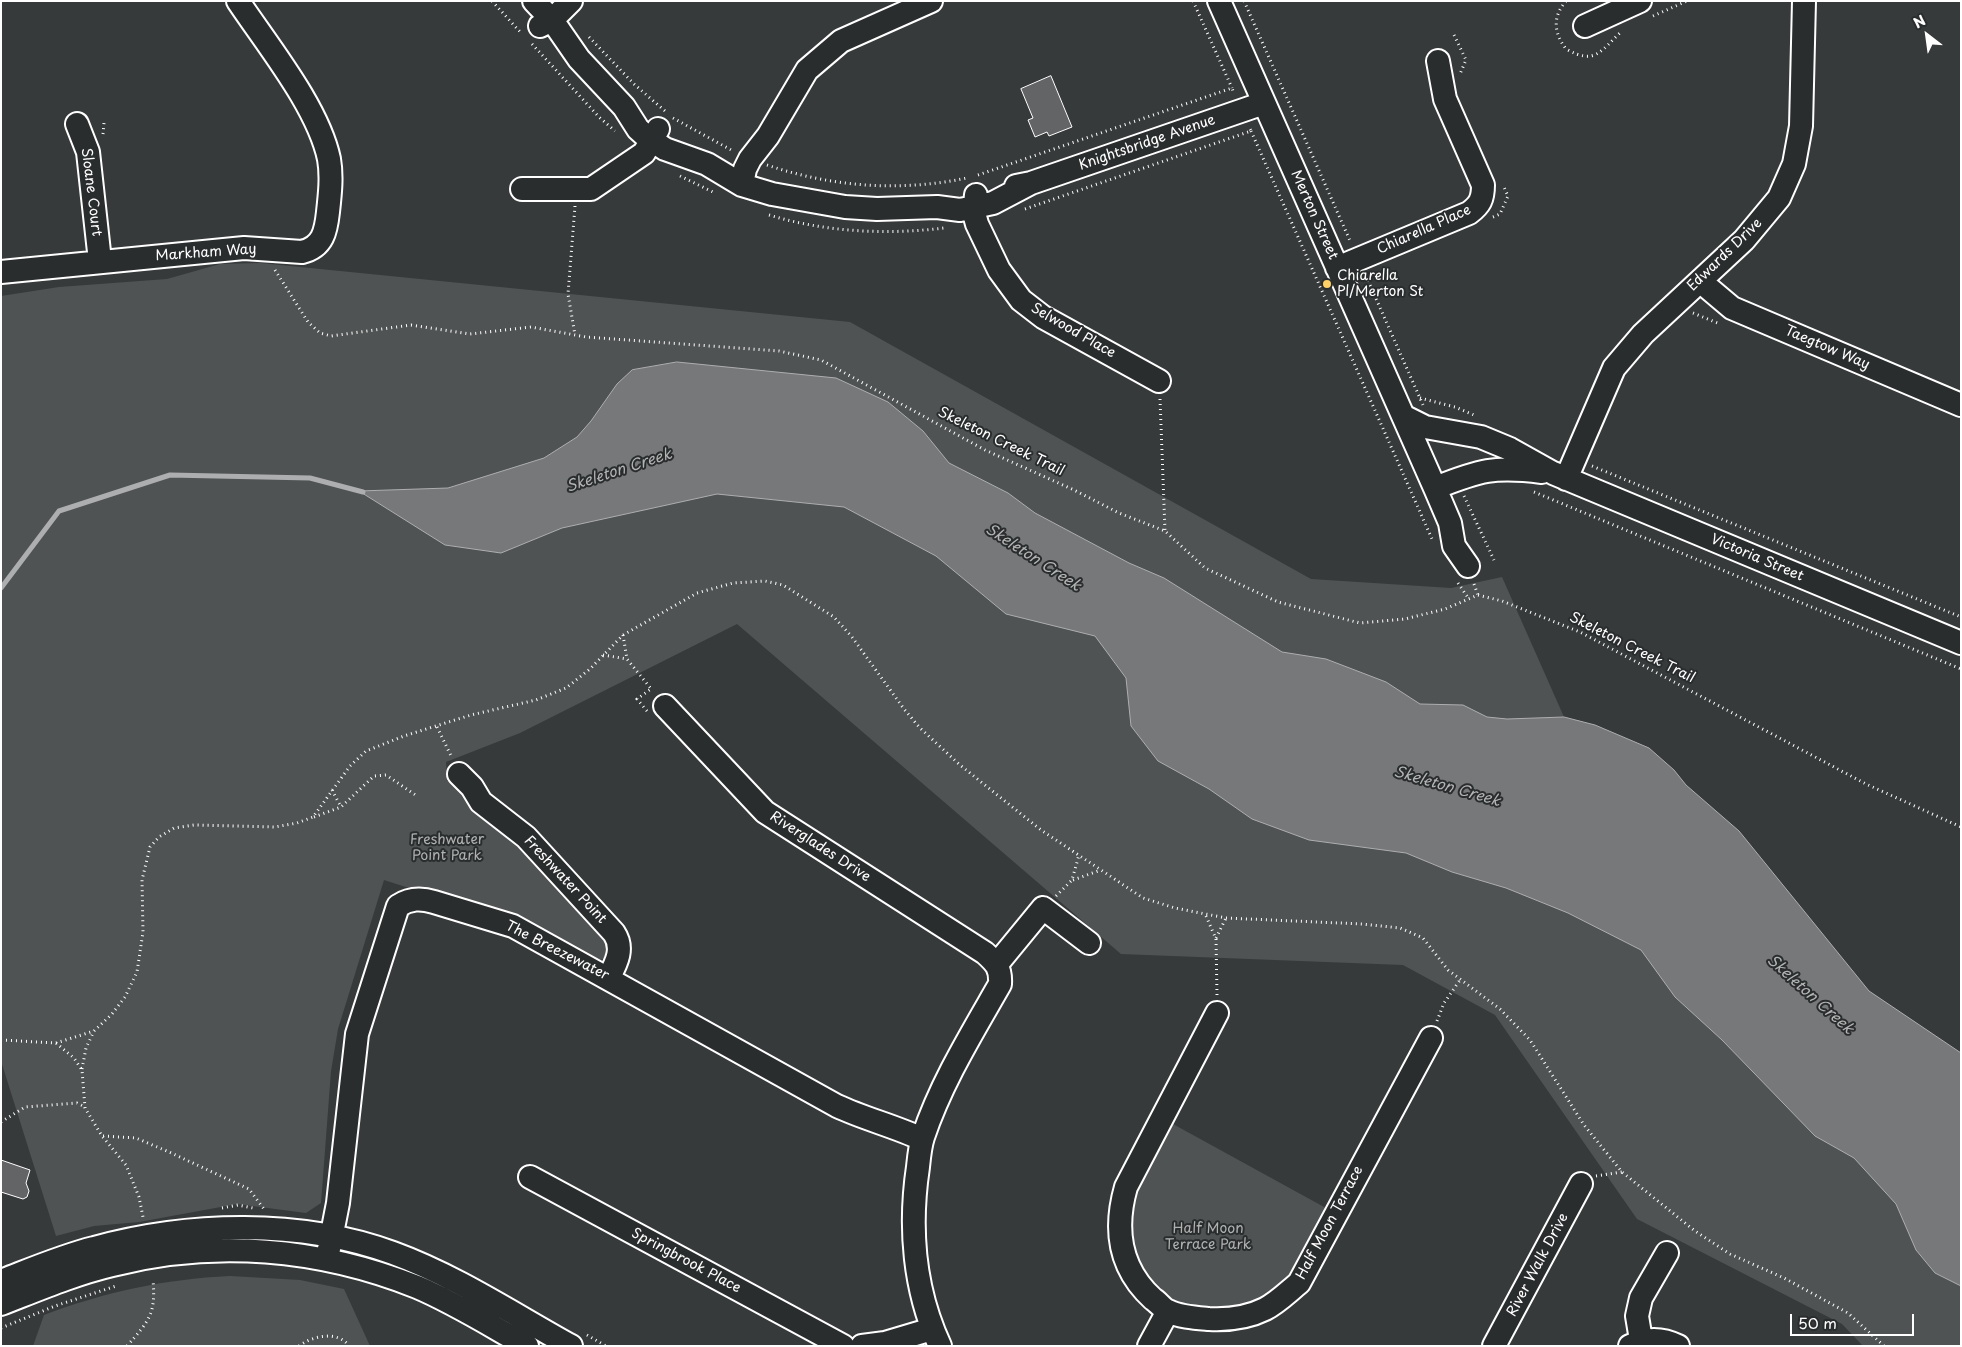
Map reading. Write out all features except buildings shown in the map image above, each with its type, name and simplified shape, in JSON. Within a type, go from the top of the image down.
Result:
[{"type":"street","name":"Markham Way","points":[[1,272],[244,248],[302,252],[315,247],[323,238],[327,225],[330,178],[329,158],[320,129],[305,101],[238,1]]},
{"type":"street","name":"Knightsbridge Avenue","points":[[518,1],[547,12],[579,59],[624,107],[644,143],[690,164],[749,171],[785,194],[845,207],[877,209],[937,207],[960,210],[1031,183],[1264,103]]},
{"type":"street","points":[[547,12],[571,1]]},
{"type":"street","points":[[749,171],[807,70],[821,56],[841,42],[931,1]]},
{"type":"street","name":"Merton Street","points":[[1219,1],[1436,488],[1450,523],[1460,571]]},
{"type":"street","points":[[1585,26],[1640,1]]},
{"type":"street","name":"Edwards Drive","points":[[1559,476],[1614,368],[1643,334],[1744,240],[1771,210],[1779,198],[1794,164],[1802,119],[1804,1]]},
{"type":"street","name":"Chiarella Place","points":[[1337,268],[1469,213],[1481,201],[1483,185],[1445,99],[1438,61]]},
{"type":"street","name":"Sloane Court","points":[[77,124],[88,152],[100,261]]},
{"type":"street","points":[[522,188],[575,190],[598,186],[644,143]]},
{"type":"street","name":"Selwood Place","points":[[977,203],[977,224],[992,258],[1005,280],[1031,308],[1159,381]]},
{"type":"street","name":"Taegtow Way","points":[[1700,281],[1732,308],[1961,405]]},
{"type":"street","name":"Victoria Street","points":[[1403,416],[1428,428],[1481,437],[1510,449],[1559,476],[1961,643]]},
{"type":"street","name":"Victoria Street","points":[[1436,488],[1484,470],[1502,468],[1559,476]]},
{"type":"street","name":"Riverglades Drive","points":[[655,702],[765,812],[985,953],[997,964]]},
{"type":"street","name":"Freshwater Point","points":[[459,774],[472,787],[481,802],[526,837],[614,933],[620,942],[620,950],[609,977]]},
{"type":"street","name":"The Breezewater","points":[[327,1259],[341,1182],[348,1096],[357,1034],[398,906],[406,901],[424,899],[513,926],[609,977],[837,1106],[868,1120],[893,1125],[922,1139]]},
{"type":"street","points":[[862,1346],[936,1338],[923,1302],[912,1227],[922,1139],[940,1094],[1000,984],[1001,973],[997,964],[1043,908],[1089,943]]},
{"type":"street","name":"Half Moon Terrace","points":[[1217,1013],[1126,1187],[1119,1211],[1120,1237],[1133,1276],[1147,1293],[1168,1311],[1195,1318],[1228,1320],[1247,1316],[1266,1309],[1298,1283],[1431,1038]]},
{"type":"street","name":"Springbrook Place","points":[[530,1177],[843,1346]]},
{"type":"street","name":"River Walk Drive","points":[[1494,1346],[1581,1184]]},
{"type":"street","points":[[1,1282],[52,1261],[138,1237],[213,1230],[266,1229],[331,1237],[392,1253],[430,1269],[572,1346]]},
{"type":"street","points":[[1,1304],[112,1264],[160,1255],[198,1251],[244,1250],[327,1259],[372,1271],[418,1288],[527,1346]]},
{"type":"street","points":[[1667,1253],[1641,1298],[1637,1316],[1636,1343],[1667,1340],[1678,1346]]},
{"type":"street","points":[[1148,1346],[1168,1311]]},
{"type":"path","points":[[492,1],[599,117],[644,143]]},
{"type":"path","points":[[1193,1],[1436,547]]},
{"type":"path","points":[[1244,1],[1426,411],[1428,428]]},
{"type":"path","points":[[588,36],[634,84],[672,117],[706,138],[749,171],[861,186],[909,186],[948,182],[990,173],[1232,88]]},
{"type":"path","points":[[1024,210],[1251,131]]},
{"type":"path","points":[[690,164],[716,193]]},
{"type":"path","points":[[575,190],[568,294],[575,335]]},
{"type":"path","points":[[764,212],[828,228],[872,231],[947,228]]},
{"type":"path","name":"Skeleton Creek Trail","points":[[273,267],[308,322],[320,334],[331,336],[411,325],[470,334],[531,326],[575,335],[779,351],[821,360],[985,450],[1074,490],[1119,513],[1165,531],[1205,568],[1278,602],[1360,623],[1405,619],[1445,609],[1478,595],[1502,601],[1580,632],[1866,784],[1961,826]]},
{"type":"path","points":[[1159,381],[1165,531]]},
{"type":"path","points":[[1420,398],[1455,407],[1481,418]]},
{"type":"path","points":[[1590,465],[1961,617]]},
{"type":"path","points":[[1527,488],[1961,669]]},
{"type":"path","points":[[1470,491],[1464,494],[1494,560]]},
{"type":"path","points":[[1460,571],[1469,599]]},
{"type":"path","points":[[623,635],[627,659],[655,702]]},
{"type":"path","points":[[602,655],[627,659]]},
{"type":"path","points":[[437,727],[459,774]]},
{"type":"path","points":[[314,817],[341,807],[374,776],[386,774],[417,796]]},
{"type":"path","points":[[332,790],[341,807]]},
{"type":"path","points":[[1072,880],[1079,855]]},
{"type":"path","points":[[1043,908],[1072,880],[1101,870]]},
{"type":"path","points":[[1206,915],[1216,939],[1217,1013]]},
{"type":"path","points":[[1216,939],[1226,918]]},
{"type":"path","points":[[1431,1038],[1444,1003],[1460,980]]},
{"type":"path","points":[[85,1108],[82,1070],[86,1048],[94,1031]]},
{"type":"path","points":[[56,1043],[74,1058],[82,1070]]},
{"type":"path","points":[[1,1122],[25,1106],[77,1103],[85,1108],[102,1136],[126,1164],[139,1197],[143,1216]]},
{"type":"path","points":[[102,1136],[136,1138],[169,1152],[249,1189],[264,1209]]},
{"type":"path","points":[[1581,1184],[1598,1175],[1622,1172]]},
{"type":"path","points":[[146,1277],[155,1274]]},
{"type":"path","points":[[127,1346],[146,1325],[155,1302],[153,1280]]},
{"type":"path","points":[[1,1328],[55,1306],[118,1285]]},
{"type":"path","points":[[299,1346],[318,1337],[329,1335],[346,1341],[349,1346]]},
{"type":"green space","name":"Freshwater Point Park","points":[[260,263],[850,322],[1311,579],[1451,588],[1502,577],[1564,717],[1582,837],[1961,1143],[1961,1346],[1863,1346],[1842,1324],[1637,1219],[1495,1015],[1403,965],[1121,954],[737,624],[520,733],[446,762],[447,781],[453,781],[509,834],[614,944],[606,958],[594,962],[515,922],[384,880],[338,1029],[331,1071],[321,1203],[306,1213],[237,1204],[139,1222],[94,1226],[56,1236],[1,1061],[1,296],[59,287],[167,279],[220,264]]},
{"type":"green space","name":"Half Moon Terrace Park","points":[[1162,1118],[1335,1213],[1282,1298],[1195,1318],[1133,1276],[1126,1187]]},
{"type":"green space","points":[[230,1276],[300,1280],[344,1289],[370,1346],[33,1346],[44,1315],[113,1293],[136,1288],[182,1280]]},
{"type":"water","points":[[677,362],[836,378],[888,402],[923,431],[949,463],[1008,493],[1035,513],[1129,563],[1164,578],[1282,652],[1326,659],[1386,682],[1420,704],[1463,705],[1487,717],[1507,719],[1564,717],[1595,725],[1649,748],[1674,770],[1686,785],[1739,831],[1869,991],[1961,1053],[1961,1286],[1935,1273],[1916,1250],[1896,1204],[1854,1158],[1815,1136],[1722,1040],[1675,997],[1641,950],[1568,913],[1506,888],[1452,872],[1406,853],[1309,840],[1252,819],[1209,789],[1158,761],[1131,726],[1126,678],[1095,636],[1006,614],[936,556],[844,507],[717,494],[562,528],[501,553],[445,545],[359,491],[448,488],[544,458],[577,437],[591,421],[617,384],[632,370]]},
{"type":"waterway","name":"Skeleton Creek","points":[[1,588],[59,511],[170,475],[310,478],[363,492]]},
{"type":"place","name":"Chiarella Pl/Merton St","points":[[1327,284]]}]
